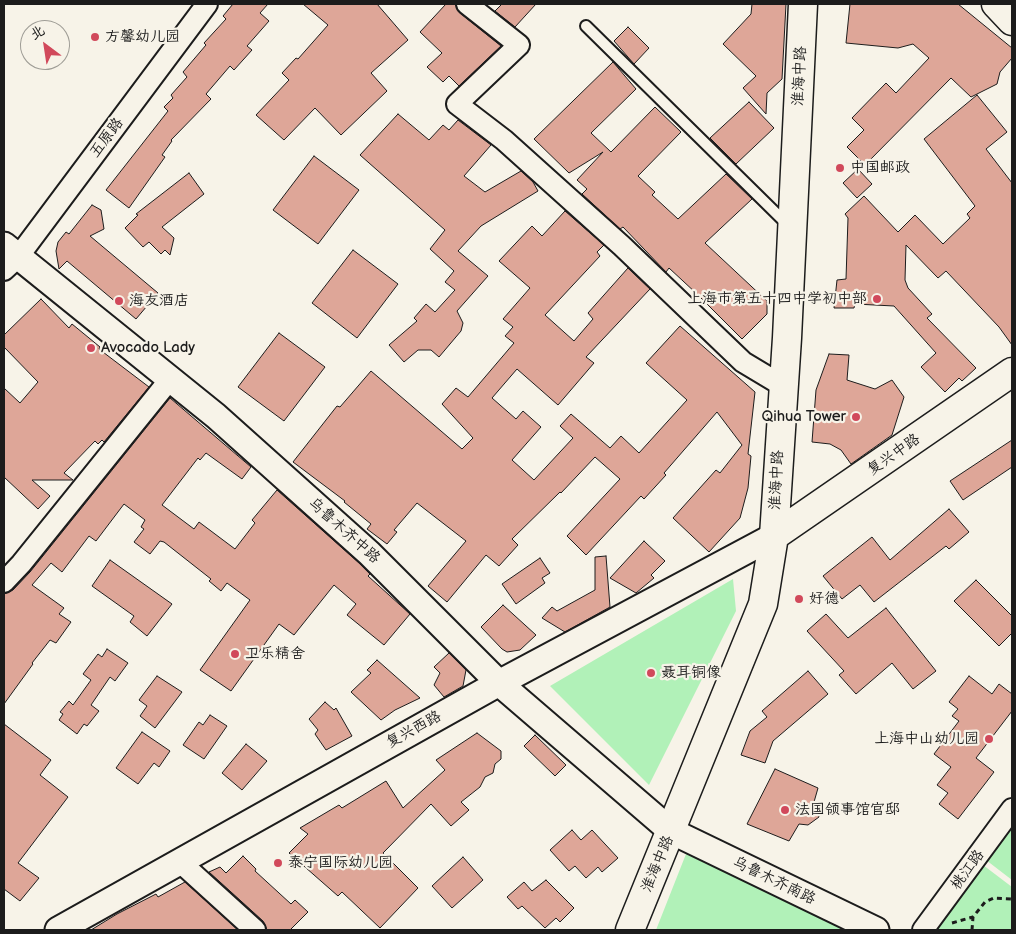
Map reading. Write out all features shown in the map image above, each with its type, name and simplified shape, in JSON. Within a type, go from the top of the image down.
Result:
[{"type":"main road","name":"淮海中路","points":[[630,930],[763,604],[774,536],[803,4]]},
{"type":"main road","points":[[996,4],[1012,21]]},
{"type":"main road","name":"复兴中路","points":[[774,536],[1012,372]]},
{"type":"street","name":"五原路","points":[[8,257],[207,4]]},
{"type":"street","points":[[467,4],[519,45],[457,104],[504,140],[622,246],[743,362],[783,386]]},
{"type":"street","name":"乌鲁木齐中路","points":[[8,257],[171,378],[369,553],[499,683],[671,831]]},
{"type":"street","points":[[4,582],[21,564],[171,378]]},
{"type":"street","name":"复兴西路","points":[[58,930],[499,683],[774,536]]},
{"type":"street","name":"桃江路","points":[[923,930],[1012,809]]},
{"type":"street","name":"乌鲁木齐南路","points":[[671,831],[876,930]]},
{"type":"street","points":[[179,861],[255,930]]},
{"type":"lane","points":[[586,26],[792,229]]},
{"type":"path","points":[[972,930],[973,917],[985,902],[994,898],[1012,899]]},
{"type":"green space","points":[[733,579],[736,611],[649,785],[550,686]]},
{"type":"green space","points":[[1012,826],[1012,880],[986,860]]},
{"type":"green space","points":[[686,854],[849,930],[656,930]]},
{"type":"green space","points":[[983,865],[1012,887],[1012,930],[936,930]]},
{"type":"building","points":[[233,4],[268,4],[260,13],[269,21],[247,46],[252,50],[234,70],[230,66],[206,94],[211,99],[171,140],[162,155],[165,157],[129,208],[106,190],[168,111],[164,107],[173,98],[171,95],[187,77],[183,72],[206,45],[204,43],[226,19],[223,16]]},
{"type":"building","points":[[303,4],[377,4],[408,40],[371,73],[387,91],[341,135],[315,108],[284,140],[256,115],[289,80],[282,73],[296,58],[298,59],[328,25]]},
{"type":"building","points":[[446,4],[455,4],[460,13],[501,46],[459,86],[449,76],[443,82],[427,67],[442,53],[420,32]]},
{"type":"building","points":[[502,4],[536,4],[515,27],[495,11]]},
{"type":"building","points":[[752,4],[786,4],[782,79],[767,93],[766,114],[743,88],[756,76],[723,44],[751,14]]},
{"type":"building","points":[[850,4],[958,4],[1012,48],[1012,58],[1000,72],[997,84],[971,97],[951,78],[865,165],[847,147],[864,130],[852,118],[886,83],[896,93],[929,58],[913,44],[898,48],[846,43]]},
{"type":"building","points":[[628,27],[649,48],[634,64],[614,41]]},
{"type":"building","points":[[613,62],[636,89],[591,133],[611,152],[655,107],[681,132],[638,176],[655,192],[652,195],[678,219],[726,174],[752,199],[705,243],[767,301],[767,314],[742,339],[669,268],[666,272],[623,227],[620,229],[582,194],[587,189],[577,180],[603,152],[569,173],[534,139]]},
{"type":"building","points":[[977,95],[1007,132],[986,149],[1012,183],[1012,345],[999,327],[946,271],[938,278],[906,245],[905,280],[908,288],[932,314],[927,318],[976,368],[962,381],[959,378],[945,392],[921,367],[936,353],[894,306],[855,304],[854,308],[834,308],[837,280],[846,279],[848,218],[845,214],[864,196],[898,232],[915,215],[943,244],[970,218],[967,214],[975,206],[924,139]]},
{"type":"building","points":[[749,102],[774,128],[736,164],[710,138]]},
{"type":"building","points":[[398,114],[429,140],[443,125],[449,130],[458,120],[491,145],[464,176],[485,192],[521,171],[533,182],[538,191],[481,226],[458,251],[488,276],[457,311],[463,323],[461,331],[439,357],[431,350],[418,350],[404,362],[389,345],[417,321],[414,318],[426,304],[435,312],[455,290],[445,282],[454,271],[430,249],[445,230],[360,155]]},
{"type":"building","points":[[314,156],[359,190],[318,244],[273,210]]},
{"type":"building","points":[[858,169],[872,184],[857,198],[843,183]]},
{"type":"building","points":[[189,173],[204,194],[162,227],[174,238],[170,255],[165,250],[161,254],[149,242],[143,247],[125,228],[138,215],[136,214]]},
{"type":"building","points":[[92,205],[101,210],[104,229],[90,236],[158,293],[136,319],[67,261],[59,269],[56,251],[58,242],[66,232],[69,234]]},
{"type":"building","points":[[565,211],[604,245],[597,252],[600,256],[545,315],[574,341],[593,319],[588,313],[628,268],[650,289],[586,357],[594,363],[558,405],[517,369],[492,398],[516,419],[523,411],[541,427],[512,460],[534,480],[573,438],[560,426],[571,414],[610,448],[621,436],[639,453],[687,400],[646,363],[680,326],[755,392],[748,454],[751,456],[748,488],[740,518],[709,552],[673,518],[716,470],[720,473],[742,445],[717,412],[664,473],[666,475],[644,499],[641,496],[586,555],[567,536],[620,479],[595,457],[561,493],[512,539],[518,545],[499,566],[486,555],[447,602],[428,586],[466,541],[417,503],[394,530],[397,532],[387,544],[367,529],[371,524],[345,501],[293,462],[337,406],[340,407],[371,371],[462,449],[473,438],[442,404],[456,388],[468,397],[514,343],[505,336],[513,327],[503,319],[530,288],[499,261],[532,226],[542,236]]},
{"type":"building","points":[[353,250],[398,284],[357,338],[312,303]]},
{"type":"building","points":[[41,299],[69,328],[72,324],[100,347],[99,349],[149,387],[104,442],[102,440],[98,444],[95,441],[64,473],[73,480],[32,480],[50,496],[38,509],[4,477],[4,388],[20,403],[38,382],[4,347],[4,335]]},
{"type":"building","points":[[279,333],[325,367],[284,421],[238,387]]},
{"type":"building","name":"Qihua Tower","points":[[829,354],[849,355],[847,380],[875,389],[892,380],[904,397],[892,435],[851,464],[841,450],[830,444],[812,442],[816,390]]},
{"type":"building","points":[[170,398],[251,467],[242,479],[206,453],[200,460],[198,458],[162,505],[194,529],[199,522],[235,549],[255,523],[252,520],[277,490],[359,563],[370,574],[368,576],[410,614],[384,645],[347,615],[356,604],[334,585],[294,635],[279,624],[231,691],[200,670],[250,600],[227,583],[221,591],[209,581],[211,579],[164,542],[160,541],[150,554],[134,542],[144,529],[141,527],[145,520],[124,504],[96,541],[89,536],[62,572],[51,563],[32,585],[64,608],[59,614],[71,622],[56,643],[50,640],[4,704],[4,594],[13,590],[30,572]]},
{"type":"building","points":[[1012,440],[1012,467],[963,500],[950,481]]},
{"type":"building","points":[[949,509],[969,532],[949,549],[946,546],[874,602],[860,585],[842,599],[823,576],[872,537],[890,560]]},
{"type":"building","points":[[644,541],[665,561],[651,575],[654,578],[636,593],[610,578]]},
{"type":"building","points":[[606,556],[610,607],[565,632],[542,618],[552,607],[557,611],[595,590],[595,557]]},
{"type":"building","points":[[540,558],[550,573],[542,578],[545,583],[516,604],[502,584]]},
{"type":"building","points":[[110,560],[172,604],[147,636],[130,622],[134,616],[92,586]]},
{"type":"building","points":[[976,580],[1012,616],[1012,633],[999,646],[954,601]]},
{"type":"building","points":[[503,605],[536,635],[520,650],[507,652],[481,627]]},
{"type":"building","points":[[886,608],[936,671],[913,689],[892,663],[856,694],[839,675],[844,671],[807,631],[826,614],[848,638]]},
{"type":"building","points":[[107,649],[128,663],[115,681],[110,677],[91,705],[99,711],[87,726],[84,724],[77,734],[59,720],[63,714],[60,712],[69,701],[73,705],[91,680],[83,674],[98,654],[102,657]]},
{"type":"building","points":[[449,653],[466,670],[463,686],[444,697],[434,685],[440,673],[434,667]]},
{"type":"building","points":[[377,660],[420,698],[395,710],[381,720],[351,692],[371,673],[367,670]]},
{"type":"building","points":[[808,671],[828,694],[773,741],[765,763],[741,755],[750,731],[767,717],[762,711]]},
{"type":"building","points":[[157,676],[182,692],[155,728],[140,716],[147,706],[139,700]]},
{"type":"building","points":[[969,676],[992,694],[999,684],[1012,694],[1012,711],[976,758],[994,772],[958,819],[939,804],[948,793],[937,785],[951,767],[934,754],[959,721],[952,716],[958,709],[949,702]]},
{"type":"building","points":[[325,702],[334,710],[336,708],[352,736],[326,750],[315,734],[318,730],[309,719]]},
{"type":"building","points":[[210,715],[227,726],[204,759],[183,745],[199,722],[203,725]]},
{"type":"building","points":[[4,724],[51,760],[40,775],[68,797],[18,863],[39,878],[20,901],[4,889]]},
{"type":"building","points":[[142,732],[170,751],[159,767],[154,763],[138,784],[116,768]]},
{"type":"building","points":[[477,733],[501,751],[501,759],[495,764],[493,773],[485,777],[480,787],[461,802],[469,810],[451,826],[431,804],[383,853],[418,888],[380,928],[342,892],[338,896],[289,853],[308,834],[300,828],[339,805],[342,808],[386,781],[403,808],[445,770],[436,760]]},
{"type":"building","points":[[535,735],[566,765],[555,776],[524,746]]},
{"type":"building","points":[[246,744],[267,761],[242,790],[222,773]]},
{"type":"building","name":"法国领事馆官邸","points":[[775,769],[818,788],[814,802],[819,817],[808,825],[799,824],[789,841],[747,824]]},
{"type":"building","points":[[572,830],[581,840],[592,830],[618,858],[602,872],[598,867],[586,878],[575,866],[569,871],[550,850]]},
{"type":"building","points":[[243,856],[256,869],[255,871],[291,904],[295,900],[308,912],[290,930],[267,930],[263,921],[209,872],[220,867],[226,873]]},
{"type":"building","points":[[463,857],[483,880],[452,908],[432,886]]},
{"type":"building","points":[[546,880],[574,908],[560,922],[556,918],[545,928],[522,906],[518,909],[507,897],[524,882],[532,891]]},
{"type":"building","points":[[185,882],[238,930],[91,930],[156,894],[158,897]]},
{"type":"place","name":"方馨幼儿园","points":[[95,37]]},
{"type":"place","name":"中国邮政","points":[[840,168]]},
{"type":"place","name":"上海市第五十四中学初中部","points":[[877,299]]},
{"type":"place","name":"海友酒店","points":[[119,301]]},
{"type":"place","name":"Avocado Lady","points":[[91,348]]},
{"type":"place","name":"Qihua Tower","points":[[856,417]]},
{"type":"place","name":"好德","points":[[799,599]]},
{"type":"place","name":"卫乐精舍","points":[[235,654]]},
{"type":"place","name":"聂耳铜像","points":[[651,673]]},
{"type":"place","name":"上海中山幼儿园","points":[[989,739]]},
{"type":"place","name":"法国领事馆官邸","points":[[785,810]]},
{"type":"place","name":"泰宁国际幼儿园","points":[[278,863]]}]
